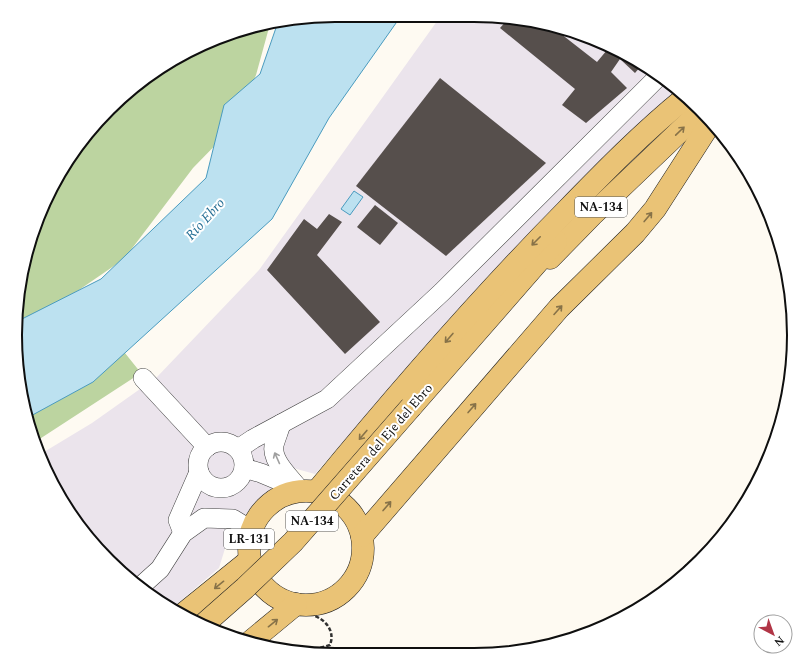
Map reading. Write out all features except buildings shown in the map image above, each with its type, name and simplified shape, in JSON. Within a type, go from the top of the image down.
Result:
[{"type":"main road","points":[[308,490],[366,431],[511,267],[594,182],[681,101]]},
{"type":"main road","name":"Carretera del Eje del Ebro","points":[[208,621],[293,542],[547,250],[684,104]]},
{"type":"main road","name":"Carretera del Eje del Ebro","points":[[501,304],[696,115]]},
{"type":"main road","points":[[362,536],[559,308],[635,233],[655,209],[708,127]]},
{"type":"main road","name":"LR-131","points":[[308,490],[332,497],[346,507],[356,520],[362,536],[362,556],[358,570],[351,582],[342,592],[330,599],[309,604],[296,604],[280,599],[266,589],[256,576],[250,560],[248,545],[251,530],[259,514],[273,501],[289,493],[308,490]]},
{"type":"main road","points":[[187,611],[250,560]]},
{"type":"main road","points":[[256,637],[296,604]]},
{"type":"street","points":[[238,449],[327,399],[442,292],[655,80]]},
{"type":"street","points":[[143,378],[207,447]]},
{"type":"street","points":[[281,424],[274,446],[274,453],[279,463],[308,490]]},
{"type":"street","points":[[203,478],[222,488],[230,486],[242,476],[244,468],[242,455],[238,449],[227,442],[213,443],[207,447],[199,458],[203,478],[215,494],[224,499],[231,508],[233,519]]},
{"type":"street","points":[[244,468],[261,472],[308,490]]},
{"type":"street","points":[[183,533],[178,520],[203,478]]},
{"type":"street","points":[[144,583],[160,569],[183,533],[204,518],[233,519],[251,530]]},
{"type":"path","points":[[315,616],[324,620],[330,629],[332,639],[330,645],[322,647]]},
{"type":"shaded area","points":[[436,22],[474,22],[515,25],[535,28],[575,39],[612,54],[631,64],[665,87],[676,97],[488,276],[315,474],[293,468],[231,529],[219,568],[176,605],[144,583],[129,570],[87,526],[64,492],[45,452],[92,423],[157,377],[259,270]]},
{"type":"green space","points":[[269,29],[256,75],[233,127],[193,168],[124,259],[76,292],[141,373],[40,439],[28,396],[22,335],[28,274],[46,215],[64,178],[87,144],[114,114],[144,87],[178,64],[197,54],[234,39]]},
{"type":"water","name":"Río Ebro","points":[[335,22],[397,22],[329,118],[272,219],[93,382],[33,415],[25,376],[22,335],[23,319],[101,279],[206,178],[224,105],[260,74],[276,28]]},
{"type":"water","points":[[354,191],[363,197],[350,215],[341,209]]}]
